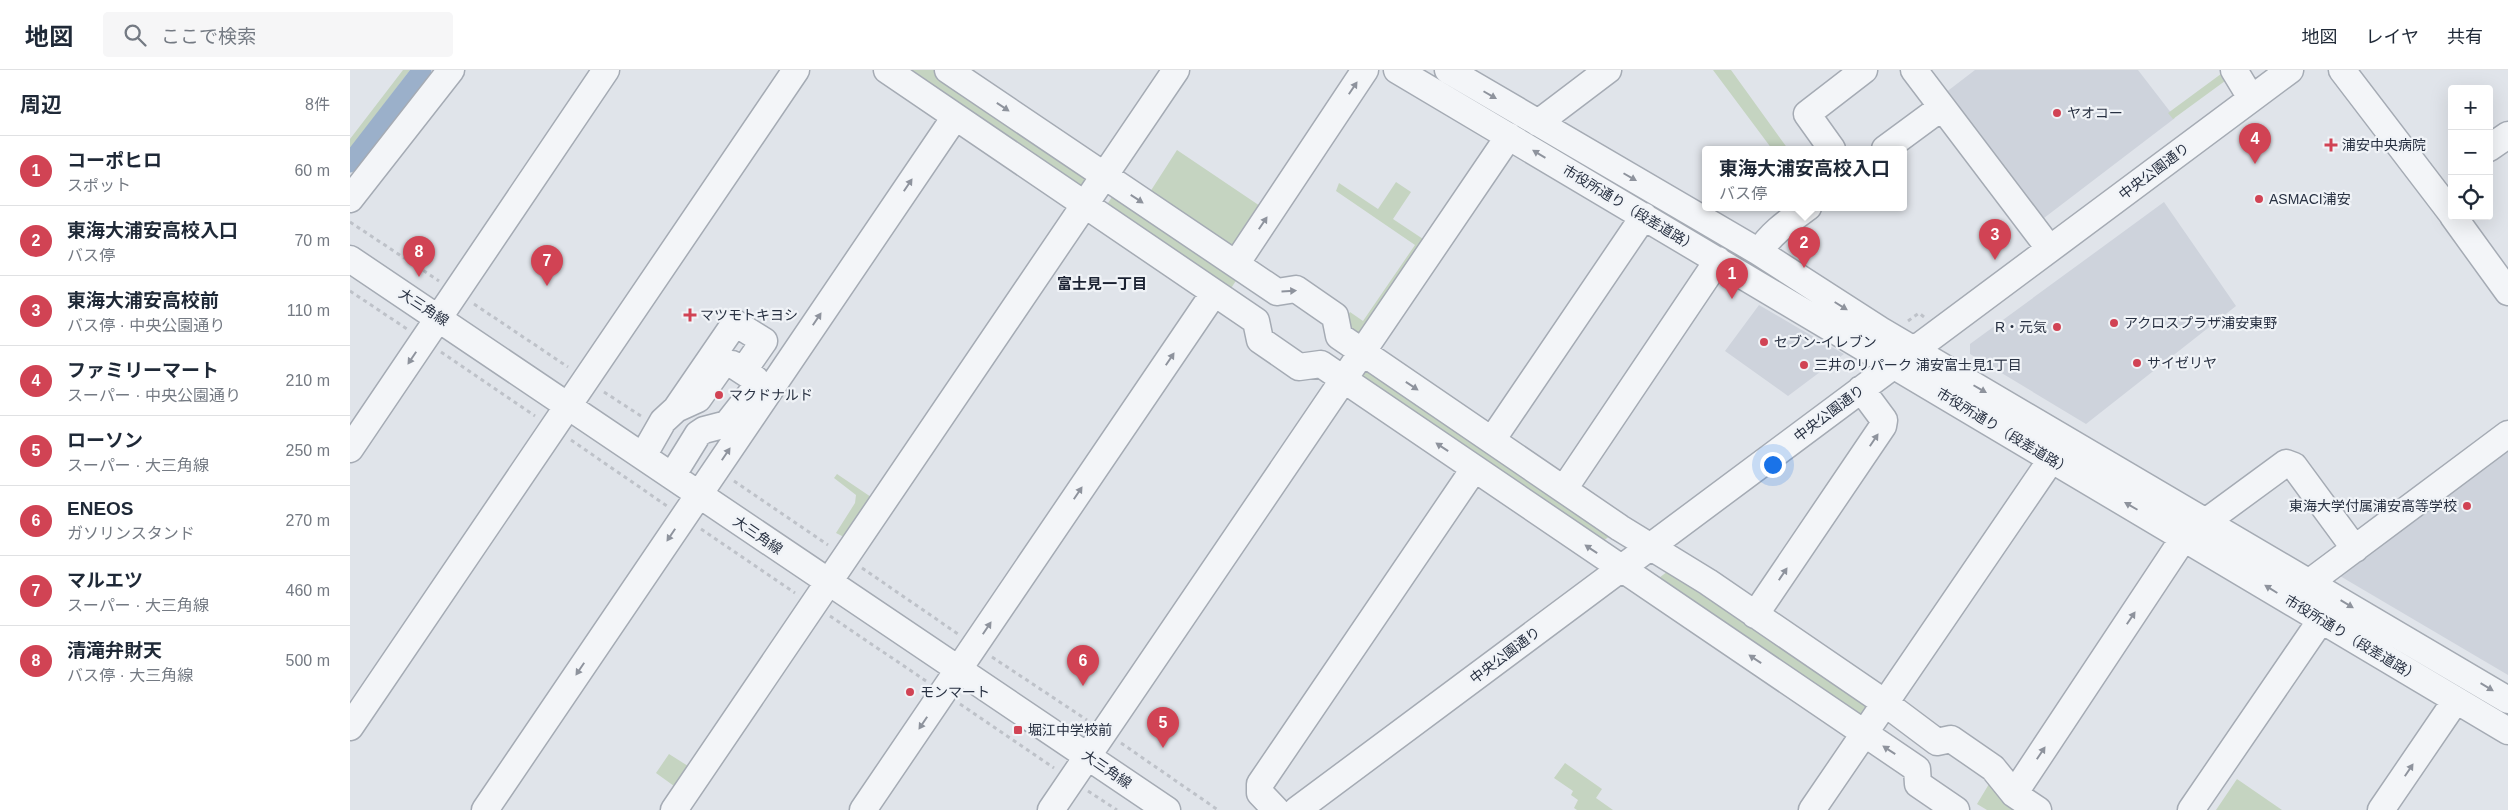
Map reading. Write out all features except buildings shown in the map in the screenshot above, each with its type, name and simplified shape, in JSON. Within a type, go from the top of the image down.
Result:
[{"type":"street","points":[[350,199],[451,70]]},
{"type":"street","points":[[350,449],[606,70]]},
{"type":"street","points":[[350,727],[796,70]]},
{"type":"street","points":[[887,70],[1256,321],[1260,340],[1299,367],[1321,364],[1864,734],[1917,768],[1918,784],[1956,810]]},
{"type":"street","points":[[948,70],[981,79],[1104,177],[1277,292],[1296,289],[1335,316],[1339,336],[1625,531],[1652,546],[1756,615],[1885,703],[1937,742],[1951,739],[1993,768],[2014,794],[2038,810]]},
{"type":"street","points":[[674,810],[1176,70]]},
{"type":"street","points":[[1236,264],[1365,70]]},
{"type":"street","name":"市役所通り（段差道路）","points":[[1397,70],[2051,460],[2185,536],[2321,620],[2508,730]]},
{"type":"street","name":"市役所通り（段差道路）","points":[[1448,70],[1759,252],[1799,280],[1914,350],[2508,700]]},
{"type":"street","points":[[1538,123],[1608,70]]},
{"type":"street","points":[[1830,146],[1807,114],[1864,70]]},
{"type":"street","points":[[1914,70],[2050,248]]},
{"type":"street","points":[[2234,70],[2251,98]]},
{"type":"street","name":"中央公園通り","points":[[1297,810],[2290,70]]},
{"type":"street","points":[[2342,70],[2442,182],[2448,202]]},
{"type":"street","points":[[1889,146],[1942,107]]},
{"type":"street","points":[[485,810],[954,116]]},
{"type":"street","points":[[2493,145],[2508,135]]},
{"type":"street","points":[[1051,810],[1509,136]]},
{"type":"street","points":[[1759,252],[1766,240],[1803,211]]},
{"type":"street","points":[[1492,440],[1644,216]]},
{"type":"street","points":[[2456,220],[2504,278]]},
{"type":"street","name":"大三角線","points":[[350,259],[440,317],[698,494],[960,668],[1167,810]]},
{"type":"street","points":[[1564,489],[1718,260]]},
{"type":"street","points":[[863,810],[1214,293]]},
{"type":"street","points":[[643,456],[734,323],[764,341],[748,364]]},
{"type":"street","points":[[667,419],[698,399],[722,365],[732,364],[755,379],[753,391],[727,424],[704,430],[698,434],[672,476]]},
{"type":"street","points":[[1756,615],[1884,426],[1884,420],[1861,389]]},
{"type":"street","points":[[2310,582],[2508,434]]},
{"type":"street","points":[[1812,810],[2051,460]]},
{"type":"street","points":[[2207,521],[2286,463],[2294,466],[2354,548]]},
{"type":"street","points":[[1276,810],[1260,793],[1260,784],[1474,469]]},
{"type":"street","points":[[2014,794],[2185,536]]},
{"type":"street","points":[[2191,810],[2321,620]]},
{"type":"street","points":[[2382,810],[2456,700]]},
{"type":"path","points":[[350,222],[585,379],[667,419]]},
{"type":"path","points":[[350,291],[1117,810]]},
{"type":"path","points":[[716,468],[1218,810]]},
{"type":"shaded area","points":[[1975,70],[2138,70],[2175,118],[2044,218],[1945,93]]},
{"type":"shaded area","name":"アクロスプラザ浦安東野","points":[[2164,202],[2236,306],[2086,424],[1970,354],[1970,344]]},
{"type":"shaded area","points":[[1759,305],[1844,354],[1788,396],[1725,351]]},
{"type":"shaded area","name":"東海大学付属浦安高等学校","points":[[2508,445],[2508,675],[2340,576],[2342,568]]},
{"type":"green space","points":[[403,70],[410,70],[350,149],[350,139]]},
{"type":"green space","points":[[901,70],[938,70],[1090,172],[1077,191]]},
{"type":"green space","points":[[1713,70],[1731,70],[1786,146],[1770,146]]},
{"type":"green space","points":[[2225,71],[2225,81],[2173,119],[2168,113]]},
{"type":"green space","points":[[1177,150],[1263,208],[1235,251],[1150,192]]},
{"type":"green space","points":[[1396,182],[1411,192],[1393,219],[1423,239],[1361,335],[1343,324],[1350,312],[1363,321],[1415,245],[1336,191],[1339,183],[1378,209]]},
{"type":"green space","points":[[1116,191],[1239,276],[1228,293],[1104,209]]},
{"type":"green space","points":[[1369,363],[1616,531],[1597,546],[1357,381]]},
{"type":"green space","points":[[837,474],[871,497],[844,537],[836,533],[855,503],[856,495],[834,478]]},
{"type":"green space","points":[[1672,568],[1869,702],[1859,719],[1655,581]]},
{"type":"green space","points":[[669,754],[688,766],[674,786],[656,773]]},
{"type":"green space","points":[[1565,763],[1602,789],[1596,798],[1613,810],[1577,810],[1574,808],[1578,800],[1571,795],[1573,791],[1554,778]]},
{"type":"green space","points":[[2237,779],[2282,810],[2216,810]]},
{"type":"green space","points":[[1989,784],[2028,810],[1987,810],[1977,804]]},
{"type":"waterway","points":[[350,163],[422,70]]},
{"type":"place","name":"ヤオコー","points":[[2057,113]]},
{"type":"place","name":"浦安中央病院","points":[[2331,145]]},
{"type":"place","name":"ファミリーマート","points":[[2255,164]]},
{"type":"place","name":"ASMACI浦安","points":[[2259,199]]},
{"type":"place","name":"東海大浦安高校前","points":[[1995,260]]},
{"type":"place","name":"東海大浦安高校入口","points":[[1804,268]]},
{"type":"place","name":"清滝弁財天","points":[[419,277]]},
{"type":"place","name":"マルエツ","points":[[547,286]]},
{"type":"place","name":"コーポヒロ","points":[[1732,299]]},
{"type":"place","name":"マツモトキヨシ","points":[[690,315]]},
{"type":"place","name":"アクロスプラザ浦安東野","points":[[2114,323]]},
{"type":"place","name":"R・元気","points":[[2057,327]]},
{"type":"place","name":"セブン-イレブン","points":[[1764,342]]},
{"type":"place","name":"サイゼリヤ","points":[[2137,363]]},
{"type":"place","name":"三井のリパーク 浦安富士見1丁目","points":[[1804,365]]},
{"type":"place","name":"マクドナルド","points":[[719,395]]},
{"type":"place","name":"東海大学付属浦安高等学校","points":[[2467,506]]},
{"type":"place","name":"ENEOS","points":[[1083,686]]},
{"type":"place","name":"モンマート","points":[[910,692]]},
{"type":"place","name":"堀江中学校前","points":[[1018,730]]},
{"type":"place","name":"ローソン","points":[[1163,748]]},
{"type":"district","name":"富士見一丁目","points":[[1102,283]]}]
